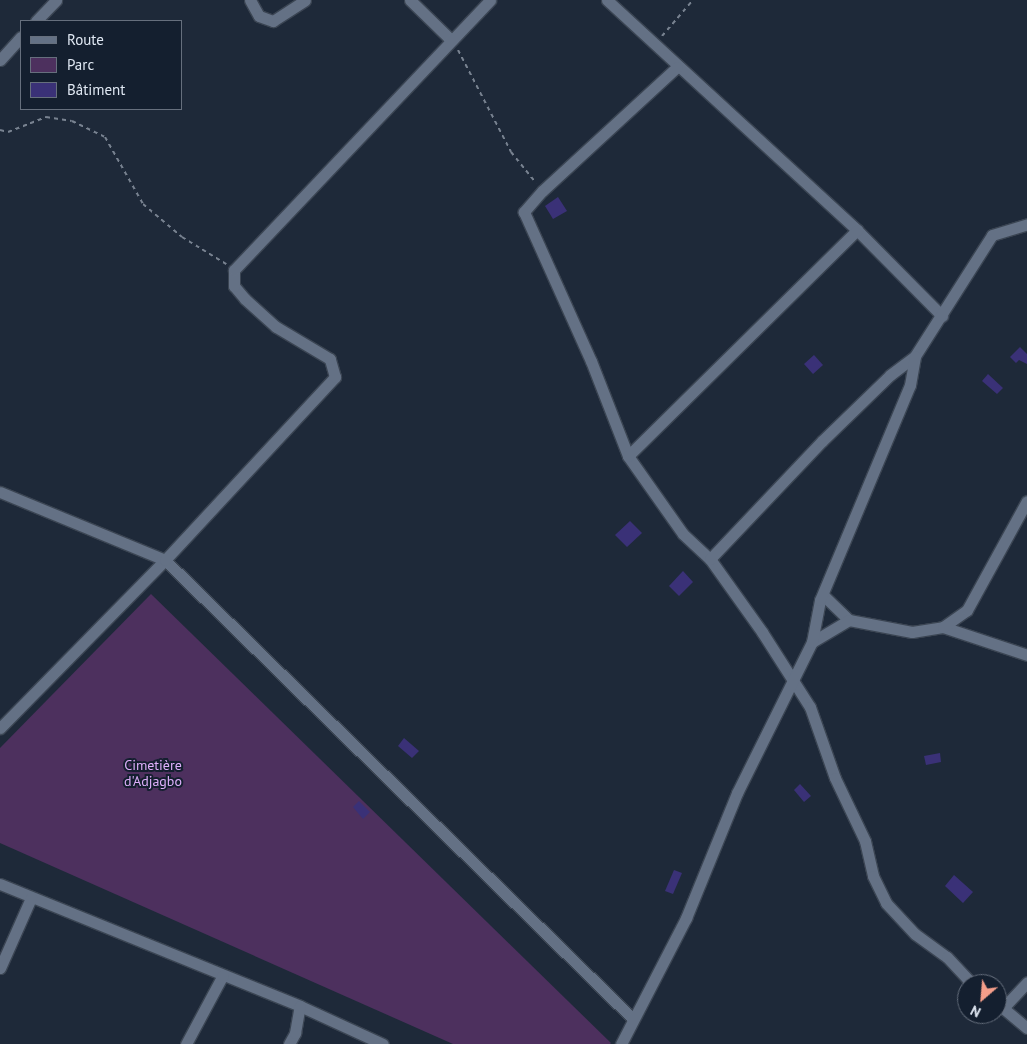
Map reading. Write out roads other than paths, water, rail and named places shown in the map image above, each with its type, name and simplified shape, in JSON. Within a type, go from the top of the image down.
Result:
[{"type":"street","points":[[37,20],[56,0]]},
{"type":"street","points":[[250,0],[259,16],[273,21],[305,0]]},
{"type":"street","points":[[410,0],[451,40]]},
{"type":"street","points":[[0,728],[165,560],[335,377],[330,359],[276,326],[245,299],[234,286],[234,270],[490,0]]},
{"type":"street","points":[[608,0],[653,45],[857,230],[942,316]]},
{"type":"street","points":[[0,60],[20,38]]},
{"type":"street","points":[[677,67],[542,191],[524,212],[569,310],[628,456],[683,534],[710,559],[762,632],[810,708],[835,778],[865,841],[873,876],[886,903],[915,934],[947,957],[963,974]]},
{"type":"street","points":[[710,559],[822,441],[890,375],[915,356],[992,235],[1027,224]]},
{"type":"street","points":[[628,456],[857,230]]},
{"type":"street","points":[[621,1044],[632,1018],[686,918],[738,793],[812,642],[823,595],[869,476],[910,385],[915,356]]},
{"type":"street","points":[[0,492],[165,560],[632,1018]]},
{"type":"street","points":[[823,595],[849,620],[912,632],[943,627],[967,610],[1027,501]]},
{"type":"street","points":[[812,642],[849,620]]},
{"type":"street","points":[[943,627],[1027,655]]},
{"type":"street","points":[[0,884],[300,1006],[382,1044]]},
{"type":"street","points":[[0,968],[31,898]]},
{"type":"street","points":[[186,1044],[223,975]]},
{"type":"street","points":[[1007,1000],[1027,982]]},
{"type":"street","points":[[289,1044],[295,1033],[300,1006]]},
{"type":"street","points":[[1007,1010],[1027,1028]]},
{"type":"park label","name":"Cimetière d'Adjagbo","points":[[153,774]]}]
